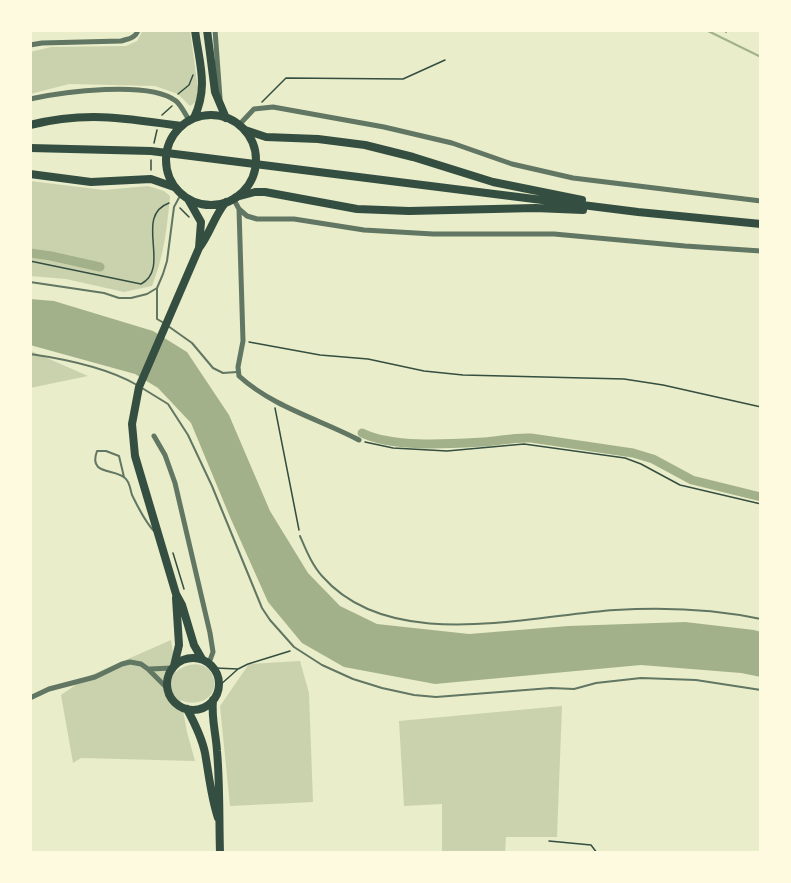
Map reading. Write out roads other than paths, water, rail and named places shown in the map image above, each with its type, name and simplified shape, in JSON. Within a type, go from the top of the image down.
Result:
[{"type":"main road","points":[[192,119],[202,101],[204,87],[195,30]]},
{"type":"main road","points":[[207,30],[214,92],[226,117]]},
{"type":"main road","points":[[174,187],[169,177],[166,155],[168,144],[181,126],[205,115],[226,117],[266,137],[318,139],[365,146],[413,157],[493,182],[638,212]]},
{"type":"main road","points":[[30,124],[84,116],[132,118],[181,126]]},
{"type":"main road","points":[[220,853],[221,804],[212,708],[219,686],[209,663],[194,645],[182,605],[176,594],[132,440],[133,408],[139,387],[199,248],[216,215],[250,181],[256,160],[255,149],[242,127]]},
{"type":"main road","points":[[30,148],[152,152],[638,212],[761,224]]},
{"type":"main road","points":[[30,174],[92,182],[151,179],[174,187],[194,207],[201,224],[199,248]]},
{"type":"main road","points":[[185,196],[200,203],[213,204],[255,192],[265,192],[337,207],[382,211],[535,208],[638,212]]},
{"type":"main road","points":[[176,594],[179,645],[169,675],[168,689],[174,702],[187,709],[201,708],[213,700]]},
{"type":"main road","points":[[173,667],[184,659],[209,663]]},
{"type":"main road","points":[[187,709],[204,750],[213,804],[219,819]]},
{"type":"street","points":[[215,30],[220,105]]},
{"type":"street","points":[[30,45],[54,42],[121,41],[129,39],[138,32]]},
{"type":"street","points":[[30,99],[62,92],[129,89],[166,95],[176,101],[192,119]]},
{"type":"street","points":[[242,127],[255,109],[273,106],[384,127],[452,143],[512,164],[573,178],[761,201]]},
{"type":"street","points":[[232,199],[238,209],[247,216],[257,219],[294,219],[364,230],[433,234],[554,234],[761,251]]},
{"type":"street","points":[[238,209],[243,341],[238,372],[243,380],[274,401],[333,426],[359,440]]},
{"type":"street","points":[[154,436],[165,455],[174,483],[210,633],[213,652],[209,663]]},
{"type":"street","points":[[30,698],[49,689],[95,678],[130,662],[141,663],[168,689]]},
{"type":"street","points":[[148,669],[173,667]]},
{"type":"lane","points":[[185,196],[176,202],[167,261],[157,288],[157,319],[192,343],[213,368],[223,373],[238,372]]},
{"type":"lane","points":[[30,282],[104,293],[119,298],[147,294],[157,288]]},
{"type":"lane","points":[[30,354],[59,358],[97,369],[131,382],[168,404],[188,435],[213,486],[262,608],[294,647],[322,665],[381,688],[436,698],[551,688],[574,689],[596,683],[641,678],[696,680],[761,690]]},
{"type":"lane","points":[[124,477],[119,456],[106,451],[97,451],[95,456],[97,466],[103,471],[119,473],[124,477],[128,480],[132,494],[149,526],[159,537]]},
{"type":"lane","points":[[300,536],[313,563],[329,582],[366,608],[398,620],[432,625],[468,624],[616,610],[659,609],[694,610],[761,619]]},
{"type":"waterway","points":[[706,30],[761,57]]},
{"type":"waterway","points":[[30,253],[100,267]]},
{"type":"waterway","points":[[362,433],[389,441],[422,444],[531,438],[633,453],[653,459],[692,480],[761,497]]}]
